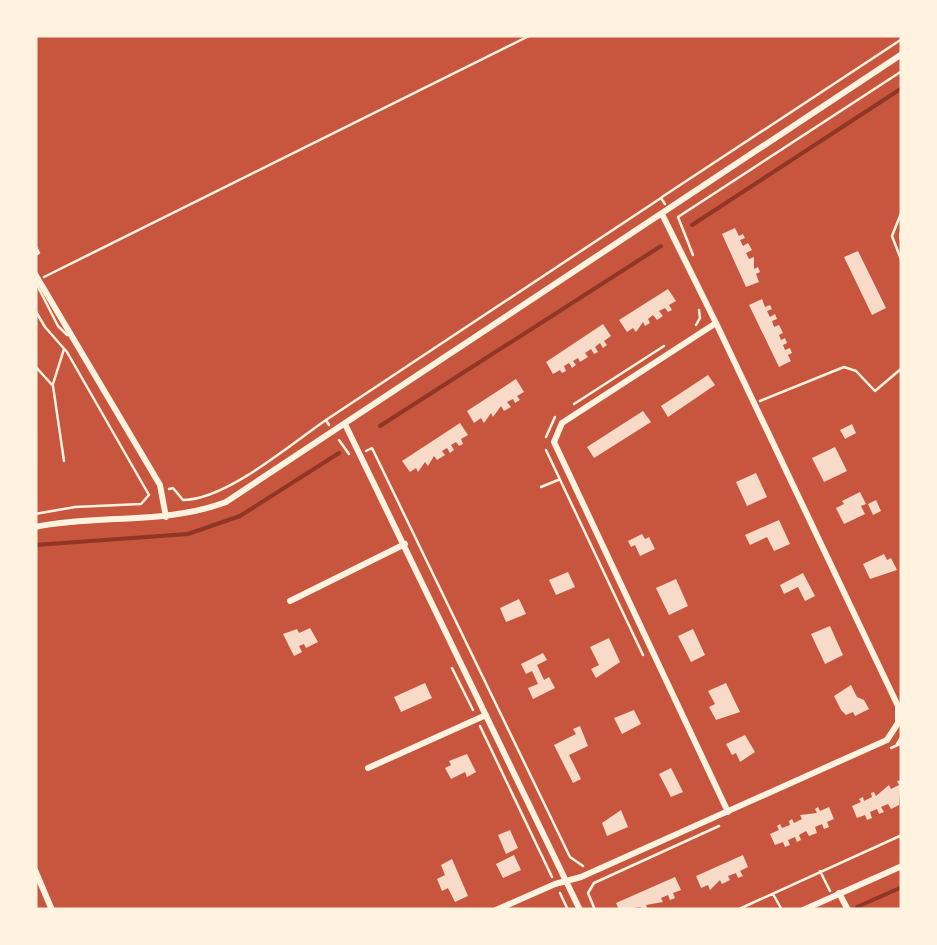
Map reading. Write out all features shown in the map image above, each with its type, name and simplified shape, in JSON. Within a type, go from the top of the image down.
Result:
[{"type":"street","points":[[35,528],[86,519],[191,514],[226,502],[902,54]]},
{"type":"street","points":[[496,910],[709,825],[728,812],[887,740],[895,731],[899,715],[665,212]]},
{"type":"street","points":[[36,278],[162,490],[166,516]]},
{"type":"street","points":[[716,323],[562,424],[554,442],[728,812]]},
{"type":"street","points":[[345,424],[580,910]]},
{"type":"street","points":[[290,601],[405,544]]},
{"type":"street","points":[[368,768],[486,715]]},
{"type":"street","points":[[802,910],[902,866]]},
{"type":"street","points":[[35,870],[52,910]]},
{"type":"street","points":[[839,893],[848,910]]},
{"type":"path","points":[[36,278],[531,35]]},
{"type":"path","points":[[35,514],[75,507],[141,504],[149,495],[173,488],[180,498],[190,500],[232,484],[902,39]]},
{"type":"path","points":[[677,222],[902,71]]},
{"type":"path","points":[[661,198],[665,212],[677,222],[699,268]]},
{"type":"path","points":[[35,245],[39,252],[35,255]]},
{"type":"path","points":[[696,324],[699,308],[706,304]]},
{"type":"path","points":[[35,310],[64,348],[149,495]]},
{"type":"path","points":[[570,406],[667,343]]},
{"type":"path","points":[[64,348],[54,386],[64,461]]},
{"type":"path","points":[[35,366],[54,386]]},
{"type":"path","points":[[754,403],[844,367],[856,371],[875,391],[902,368]]},
{"type":"path","points":[[558,415],[549,426],[546,451],[644,655]]},
{"type":"path","points":[[326,420],[352,458]]},
{"type":"path","points":[[541,488],[559,480]]},
{"type":"path","points":[[896,746],[902,736]]},
{"type":"path","points":[[880,753],[902,743]]},
{"type":"path","points":[[594,910],[588,893],[594,883],[709,825],[728,822]]},
{"type":"path","points":[[737,910],[902,834]]},
{"type":"path","points":[[773,894],[782,910]]},
{"type":"building","points":[[735,228],[739,236],[743,234],[745,238],[740,240],[743,246],[748,243],[752,250],[746,253],[749,259],[754,257],[754,269],[758,267],[760,272],[756,274],[759,282],[746,287],[722,234]]},
{"type":"building","points":[[858,251],[886,308],[872,315],[844,257]]},
{"type":"building","points":[[668,289],[676,301],[669,305],[672,310],[668,312],[665,308],[659,311],[663,316],[657,320],[653,315],[648,319],[650,323],[645,326],[643,322],[636,332],[633,328],[627,332],[619,320]]},
{"type":"building","points":[[762,299],[765,307],[770,305],[772,309],[767,311],[770,317],[775,314],[777,319],[772,321],[783,333],[779,335],[787,343],[783,345],[785,350],[790,348],[792,353],[788,355],[791,361],[779,367],[749,305]]},
{"type":"building","points":[[603,324],[611,336],[604,341],[607,345],[603,348],[600,343],[595,347],[598,352],[594,354],[591,349],[585,353],[588,357],[573,361],[576,365],[572,368],[569,363],[564,366],[566,371],[553,374],[546,362]]},
{"type":"building","points":[[708,375],[715,385],[668,417],[661,406]]},
{"type":"building","points":[[516,379],[524,392],[517,396],[520,400],[507,402],[511,407],[504,411],[501,406],[484,423],[481,418],[474,423],[467,411]]},
{"type":"building","points":[[643,411],[651,422],[594,458],[587,447]]},
{"type":"building","points":[[460,423],[468,435],[461,439],[463,444],[459,446],[456,442],[450,453],[447,448],[442,451],[445,455],[437,460],[434,456],[428,466],[425,462],[418,472],[416,468],[410,472],[402,461]]},
{"type":"building","points":[[852,424],[856,433],[845,439],[840,430]]},
{"type":"building","points":[[835,447],[847,471],[824,482],[812,458]]},
{"type":"building","points":[[756,473],[767,497],[747,506],[736,482]]},
{"type":"building","points":[[860,492],[866,504],[861,506],[865,514],[844,524],[836,508]]},
{"type":"building","points":[[876,500],[881,511],[873,515],[868,504]]},
{"type":"building","points":[[779,520],[790,544],[774,551],[767,537],[750,545],[745,535]]},
{"type":"building","points":[[642,534],[645,539],[649,537],[655,549],[640,556],[628,541]]},
{"type":"building","points":[[884,554],[897,570],[870,579],[863,564]]},
{"type":"building","points":[[568,572],[575,587],[556,595],[549,580]]},
{"type":"building","points":[[803,573],[815,596],[805,601],[798,587],[784,594],[780,585]]},
{"type":"building","points":[[676,579],[688,606],[669,615],[656,588]]},
{"type":"building","points":[[519,599],[526,614],[506,622],[500,608]]},
{"type":"building","points":[[830,626],[843,655],[825,664],[811,634]]},
{"type":"building","points":[[310,628],[318,642],[306,648],[304,644],[299,646],[302,652],[294,656],[283,634]]},
{"type":"building","points":[[693,629],[705,655],[691,662],[678,636]]},
{"type":"building","points":[[609,638],[620,662],[596,678],[591,669],[599,665],[590,647]]},
{"type":"building","points":[[543,653],[547,660],[537,665],[544,680],[549,677],[555,688],[533,699],[528,688],[538,684],[532,671],[526,674],[521,664]]},
{"type":"building","points":[[425,683],[432,698],[401,712],[394,697]]},
{"type":"building","points":[[726,683],[740,712],[716,720],[709,707],[715,704],[708,691]]},
{"type":"building","points":[[851,685],[869,709],[855,716],[853,712],[846,715],[834,696]]},
{"type":"building","points":[[634,710],[641,724],[622,734],[614,718]]},
{"type":"building","points":[[580,726],[588,746],[569,755],[581,779],[573,783],[554,745],[576,734],[573,729]]},
{"type":"building","points":[[745,735],[755,752],[740,762],[726,744]]},
{"type":"building","points":[[467,754],[476,772],[451,779],[445,768],[451,765],[449,761]]},
{"type":"building","points":[[671,768],[683,792],[671,797],[659,774]]},
{"type":"building","points":[[901,780],[899,805],[891,809],[888,804],[881,807],[884,812],[879,814],[877,809],[870,812],[872,818],[867,820],[865,815],[857,818],[852,806],[861,802],[859,799],[863,797],[864,801],[874,792],[876,796],[889,785],[891,789],[899,785],[897,781]]},
{"type":"building","points":[[818,807],[820,811],[829,807],[834,819],[827,822],[829,827],[815,827],[817,833],[809,836],[806,831],[799,835],[801,840],[788,840],[790,845],[785,847],[783,842],[775,845],[770,834],[779,830],[777,826],[782,828],[790,825],[792,819],[794,823],[802,819],[800,815],[817,813]]},
{"type":"building","points":[[621,810],[628,827],[607,836],[602,823]]},
{"type":"building","points":[[510,830],[518,848],[506,854],[498,835]]},
{"type":"building","points":[[514,855],[521,870],[503,878],[496,864]]},
{"type":"building","points":[[743,855],[748,867],[740,871],[743,876],[738,878],[736,873],[710,890],[708,885],[701,888],[696,876]]},
{"type":"building","points":[[452,859],[468,896],[455,902],[448,888],[442,891],[437,879],[445,875],[441,865]]},
{"type":"building","points":[[675,877],[681,890],[673,893],[675,898],[661,898],[663,902],[646,905],[648,910],[619,910],[616,903]]},
{"type":"waterway","points":[[692,225],[902,88]]},
{"type":"waterway","points":[[380,426],[661,246]]},
{"type":"waterway","points":[[35,545],[188,534],[240,516],[339,453]]},
{"type":"waterway","points":[[857,907],[902,887]]}]
